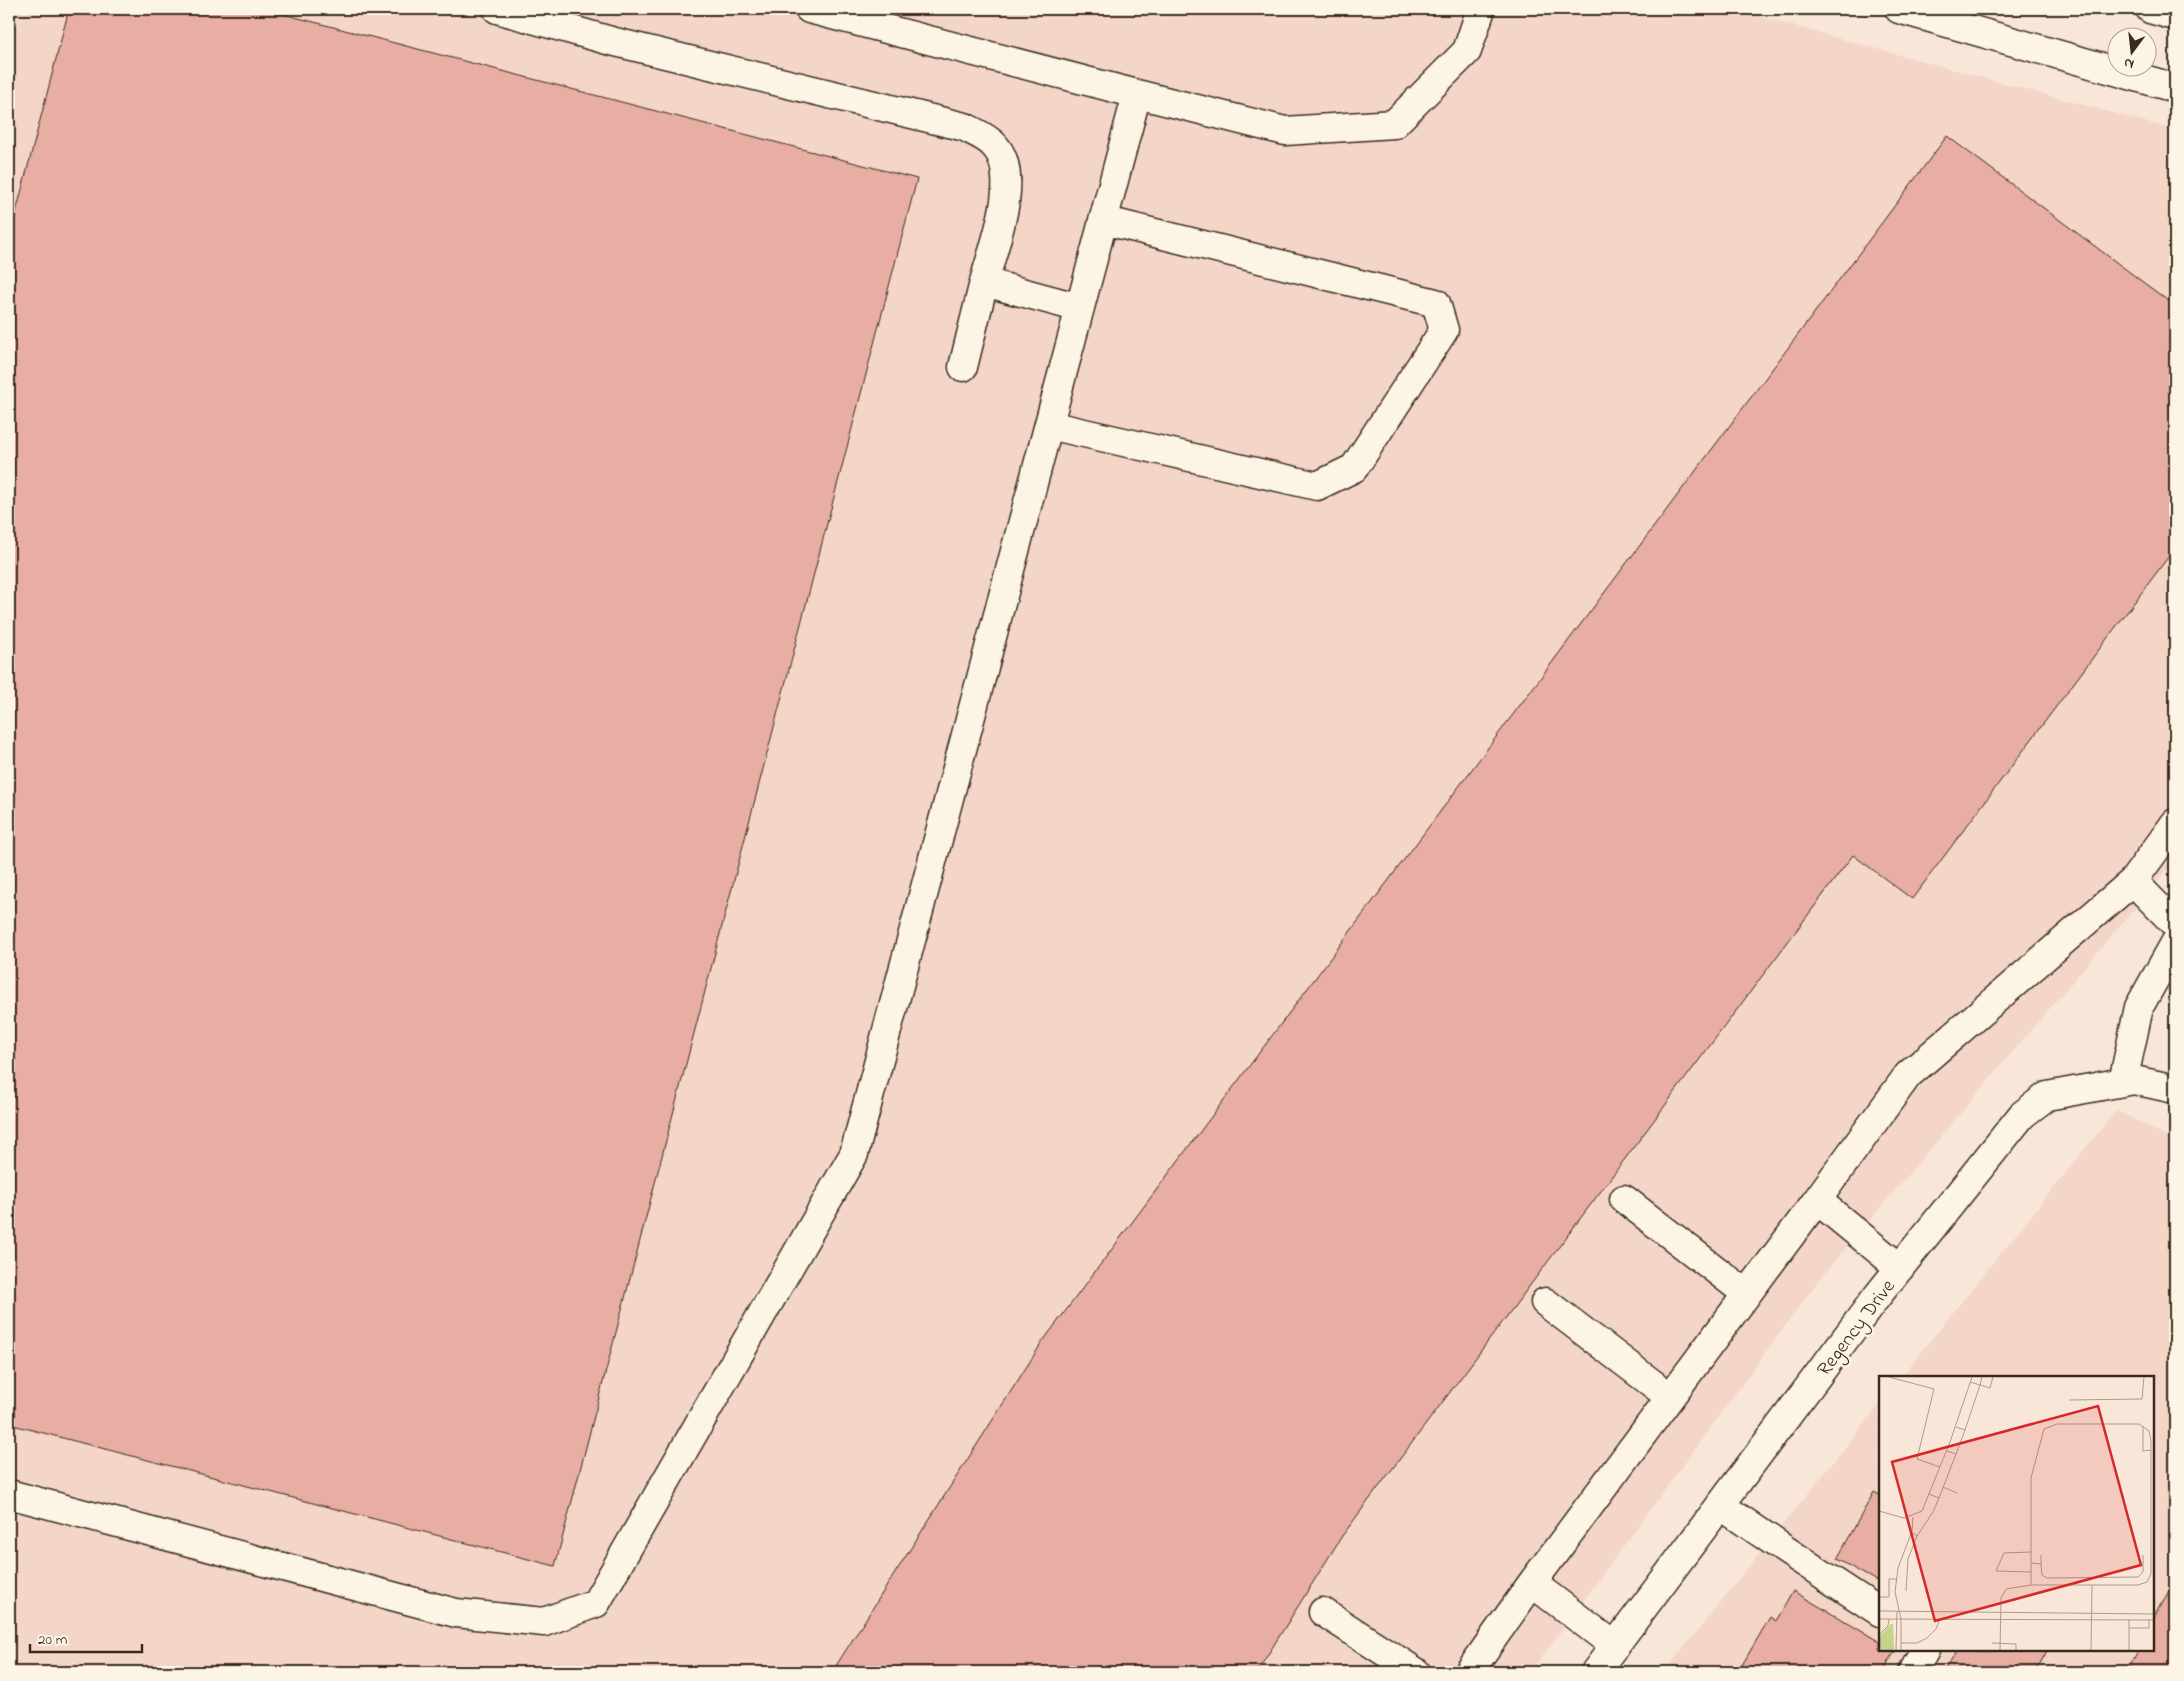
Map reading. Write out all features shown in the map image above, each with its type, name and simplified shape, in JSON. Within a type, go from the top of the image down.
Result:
[{"type":"street","points":[[498,9],[611,41],[965,127],[994,144],[1006,164],[1008,193],[963,366]]},
{"type":"street","points":[[809,9],[1285,131],[1394,124],[1467,51],[1481,9]]},
{"type":"street","points":[[1899,9],[2175,88]]},
{"type":"street","points":[[2150,9],[2175,16]]},
{"type":"street","points":[[9,1494],[456,1613],[544,1622],[596,1603],[854,1154],[1137,94]]},
{"type":"street","points":[[1049,425],[1317,486],[1354,468],[1444,330],[1436,303],[1103,220]]},
{"type":"street","points":[[984,282],[1080,308]]},
{"type":"street","points":[[1469,1672],[1532,1583],[1908,1075],[2133,881],[2175,823]]},
{"type":"street","points":[[2133,881],[2175,924]]},
{"type":"street","points":[[2123,1082],[2139,1007],[2175,943]]},
{"type":"street","name":"Regency Drive","points":[[1595,1672],[1900,1268],[2022,1115],[2047,1096],[2134,1080],[2175,1088]]},
{"type":"street","points":[[1624,1198],[1747,1294]]},
{"type":"street","points":[[1817,1200],[1900,1268]]},
{"type":"street","points":[[1546,1302],[1670,1397]]},
{"type":"street","points":[[1720,1505],[1787,1552],[1879,1611]]},
{"type":"street","points":[[1532,1583],[1615,1646]]},
{"type":"street","points":[[1323,1612],[1416,1672]]},
{"type":"street","points":[[1913,1672],[1924,1651]]},
{"type":"shaded area","points":[[9,9],[1732,9],[2175,130],[2175,861],[1818,1281],[1531,1672],[9,1672]]},
{"type":"shaded area","points":[[2116,1110],[2175,1141],[2175,1672],[1664,1672],[1879,1405],[1879,1651],[2154,1651],[2154,1376],[1902,1376]]},
{"type":"building","points":[[69,9],[264,9],[917,179],[555,1566],[9,1424],[9,239]]},
{"type":"building","points":[[1947,136],[2175,306],[2175,548],[1912,899],[1853,855],[1342,1536],[1257,1672],[832,1672],[1043,1341]]},
{"type":"building","points":[[1874,1492],[1879,1494],[1879,1582],[1837,1559]]},
{"type":"building","points":[[2171,1588],[2175,1590],[2175,1672],[2126,1672],[2137,1651],[2154,1651],[2154,1620]]},
{"type":"building","points":[[1793,1591],[1879,1641],[1879,1651],[1895,1651],[1883,1672],[1738,1672],[1770,1617],[1776,1621]]},
{"type":"building","points":[[1956,1651],[2046,1651],[2035,1672],[1945,1672]]}]
